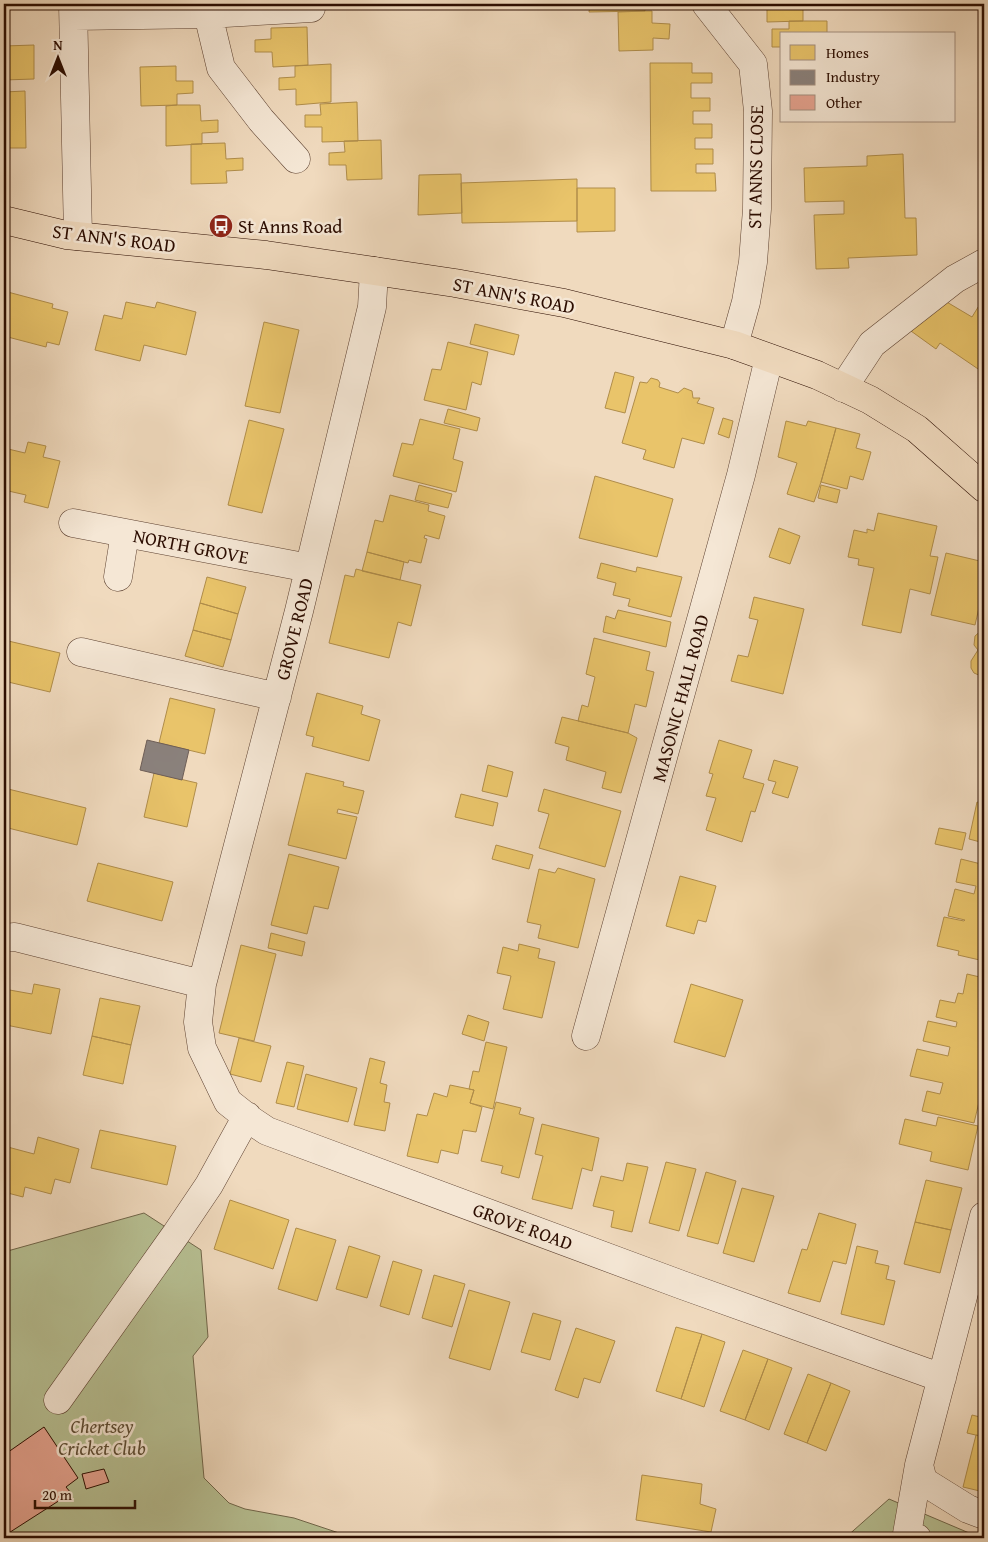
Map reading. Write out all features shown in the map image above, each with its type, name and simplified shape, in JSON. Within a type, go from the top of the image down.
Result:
[{"type":"main road","name":"ST ANN'S ROAD","points":[[4,220],[66,235],[266,255],[455,283],[564,303],[734,345],[817,375],[870,400],[916,429],[984,488]]},
{"type":"street","name":"ST ANNS CLOSE","points":[[706,4],[753,64],[758,111],[757,209],[753,262],[746,302],[734,345]]},
{"type":"street","points":[[78,236],[74,10],[208,14],[311,8]]},
{"type":"street","points":[[208,14],[220,68],[261,120],[296,159]]},
{"type":"street","points":[[843,388],[872,344],[955,279],[984,263]]},
{"type":"street","name":"GROVE ROAD","points":[[374,271],[372,307],[277,697],[202,984],[198,1022],[202,1048],[217,1081],[228,1102],[267,1131],[276,1135],[682,1285],[942,1378]]},
{"type":"street","name":"MASONIC HALL ROAD","points":[[586,1036],[741,475],[769,358]]},
{"type":"street","name":"NORTH GROVE","points":[[73,523],[309,568]]},
{"type":"street","points":[[118,577],[125,533]]},
{"type":"street","points":[[81,652],[277,697]]},
{"type":"street","points":[[4,938],[15,937],[202,984]]},
{"type":"street","points":[[58,1400],[176,1234],[209,1184],[247,1116]]},
{"type":"street","points":[[917,1538],[907,1534],[919,1465],[984,1216]]},
{"type":"street","points":[[919,1465],[923,1481],[968,1509],[984,1515]]},
{"type":"green space","name":"Chertsey Cricket Club","points":[[144,1213],[201,1250],[208,1337],[193,1356],[204,1478],[229,1503],[245,1509],[294,1518],[354,1538],[4,1538],[4,1252]]},
{"type":"green space","points":[[889,1499],[981,1538],[845,1538]]},
{"type":"building: Homes","points":[[590,4],[644,4],[645,11],[589,12]]},
{"type":"building: Homes","points":[[750,4],[803,4],[803,21],[767,22],[767,8],[750,7]]},
{"type":"building: Homes","points":[[652,11],[652,23],[670,24],[669,39],[653,38],[653,50],[619,51],[618,12]]},
{"type":"building: Homes","points":[[789,21],[827,21],[827,32],[780,32],[780,47],[772,47],[772,29],[789,29]]},
{"type":"building: Homes","points":[[307,27],[308,65],[273,67],[272,52],[255,52],[255,40],[271,39],[271,28]]},
{"type":"building: Homes","points":[[34,45],[34,79],[4,80],[4,46]]},
{"type":"building: Homes","points":[[650,63],[692,63],[692,73],[712,73],[712,83],[691,83],[691,98],[710,98],[710,111],[693,111],[693,124],[712,124],[712,138],[695,138],[695,149],[713,149],[713,164],[696,164],[696,173],[715,173],[716,191],[651,191]]},
{"type":"building: Homes","points":[[331,64],[331,102],[296,105],[296,89],[279,90],[279,78],[295,77],[295,66]]},
{"type":"building: Homes","points":[[176,66],[176,81],[193,81],[193,93],[177,94],[177,105],[141,106],[140,67]]},
{"type":"building: Homes","points":[[25,91],[26,148],[4,148],[4,92]]},
{"type":"building: Homes","points":[[357,102],[358,141],[322,142],[322,127],[305,127],[305,115],[321,115],[320,104]]},
{"type":"building: Homes","points":[[200,105],[201,121],[218,120],[218,132],[202,133],[202,144],[166,146],[166,106]]},
{"type":"building: Homes","points":[[381,140],[382,179],[347,180],[346,165],[329,165],[329,153],[345,152],[344,141]]},
{"type":"building: Homes","points":[[225,143],[226,159],[243,158],[243,170],[226,171],[227,183],[191,184],[191,144]]},
{"type":"building: Homes","points":[[903,154],[905,218],[916,218],[917,255],[848,258],[849,268],[816,269],[814,215],[844,214],[844,201],[805,202],[804,168],[867,166],[867,156]]},
{"type":"building: Homes","points":[[461,174],[462,213],[418,215],[419,175]]},
{"type":"building: Homes","points":[[577,179],[577,221],[462,223],[461,183]]},
{"type":"building: Homes","points":[[577,188],[615,188],[615,231],[577,232]]},
{"type":"building: Homes","points":[[4,291],[53,304],[52,308],[68,312],[59,345],[47,342],[46,347],[4,336]]},
{"type":"building: Homes","points":[[940,298],[972,317],[980,304],[984,307],[984,373],[940,343],[936,349],[904,326]]},
{"type":"building: Homes","points":[[126,302],[155,308],[157,302],[196,312],[186,355],[144,345],[140,361],[95,350],[104,315],[122,319]]},
{"type":"building: Homes","points":[[264,322],[299,330],[280,413],[245,406]]},
{"type":"building: Homes","points":[[475,324],[519,335],[514,355],[470,344]]},
{"type":"building: Homes","points":[[448,342],[488,352],[481,385],[472,382],[466,410],[424,400],[432,369],[441,370]]},
{"type":"building: Homes","points":[[615,372],[634,377],[625,413],[605,408]]},
{"type":"building: Homes","points":[[651,378],[658,380],[660,383],[659,387],[678,393],[684,388],[692,391],[693,398],[700,398],[697,403],[714,408],[704,444],[682,438],[674,468],[643,459],[646,450],[622,443],[640,382],[647,383]]},
{"type":"building: Homes","points":[[448,409],[480,418],[477,431],[444,423]]},
{"type":"building: Homes","points":[[723,418],[733,421],[729,438],[718,434]]},
{"type":"building: Homes","points":[[420,419],[460,429],[453,459],[463,462],[456,492],[393,476],[402,443],[413,445]]},
{"type":"building: Homes","points":[[249,420],[284,429],[262,513],[228,505]]},
{"type":"building: Homes","points":[[786,421],[806,426],[808,421],[836,428],[814,502],[787,494],[797,463],[778,457]]},
{"type":"building: Homes","points":[[836,428],[860,434],[856,448],[871,452],[863,480],[850,476],[847,489],[821,482]]},
{"type":"building: Homes","points":[[28,442],[46,446],[43,457],[60,461],[48,508],[24,502],[26,495],[4,490],[4,448],[25,453]]},
{"type":"building: Homes","points":[[595,476],[673,499],[657,557],[579,538]]},
{"type":"building: Homes","points":[[419,485],[452,494],[448,508],[415,500]]},
{"type":"building: Homes","points":[[821,485],[840,490],[837,503],[818,498]]},
{"type":"building: Homes","points":[[390,495],[429,505],[428,511],[445,516],[439,539],[425,535],[424,538],[427,539],[421,563],[409,560],[408,563],[367,552],[375,520],[383,522]]},
{"type":"building: Homes","points":[[878,513],[937,526],[930,556],[938,557],[930,594],[910,589],[901,633],[862,625],[874,568],[858,565],[859,559],[848,557],[854,530],[867,533],[867,529],[874,531]]},
{"type":"building: Homes","points":[[779,528],[800,536],[790,564],[769,557]]},
{"type":"building: Homes","points":[[367,552],[404,562],[400,580],[362,571]]},
{"type":"building: Homes","points":[[946,553],[984,562],[984,586],[975,625],[931,615]]},
{"type":"building: Homes","points":[[601,563],[636,572],[637,567],[682,577],[671,617],[628,606],[630,599],[613,595],[616,583],[597,578]]},
{"type":"building: Homes","points":[[356,569],[421,585],[411,626],[398,622],[389,658],[329,643],[345,575],[354,577]]},
{"type":"building: Homes","points":[[207,577],[246,587],[238,614],[200,603]]},
{"type":"building: Homes","points":[[754,597],[804,609],[783,694],[731,681],[738,655],[748,657],[758,620],[749,618]]},
{"type":"building: Homes","points":[[200,603],[238,614],[231,640],[193,630]]},
{"type":"building: Homes","points":[[618,610],[671,622],[666,647],[603,632],[606,616],[615,619]]},
{"type":"building: Homes","points":[[984,628],[984,676],[981,676],[974,673],[971,668],[971,661],[978,650],[974,645],[975,636]]},
{"type":"building: Homes","points":[[193,630],[231,640],[223,667],[185,656]]},
{"type":"building: Homes","points":[[594,638],[650,652],[646,670],[654,672],[646,707],[635,704],[628,733],[578,721],[582,705],[588,707],[595,677],[586,674]]},
{"type":"building: Homes","points":[[4,640],[60,653],[50,692],[4,681]]},
{"type":"building: Homes","points":[[317,693],[363,706],[361,714],[380,720],[369,761],[312,746],[314,737],[306,735]]},
{"type":"building: Homes","points":[[170,698],[215,709],[205,754],[159,743]]},
{"type":"building: Homes","points":[[562,717],[628,733],[637,738],[621,793],[602,788],[606,772],[566,760],[569,747],[555,743]]},
{"type":"building: Homes","points":[[719,740],[752,750],[743,778],[764,784],[755,812],[751,811],[742,842],[706,830],[716,798],[706,796],[713,774],[709,773]]},
{"type":"building: Homes","points":[[774,760],[798,767],[788,798],[772,793],[776,782],[768,780]]},
{"type":"building: Homes","points":[[488,765],[513,772],[507,797],[482,791]]},
{"type":"building: Homes","points":[[154,773],[197,783],[187,827],[144,817]]},
{"type":"building: Homes","points":[[306,773],[344,782],[343,786],[364,791],[358,814],[338,809],[337,813],[357,817],[346,859],[288,845]]},
{"type":"building: Homes","points":[[4,788],[86,808],[77,845],[4,827]]},
{"type":"building: Homes","points":[[544,789],[621,811],[605,867],[539,848],[549,814],[538,811]]},
{"type":"building: Homes","points":[[461,794],[498,803],[493,826],[455,817]]},
{"type":"building: Homes","points":[[977,802],[984,804],[984,843],[969,839]]},
{"type":"building: Homes","points":[[939,828],[966,833],[962,850],[935,844]]},
{"type":"building: Homes","points":[[496,845],[533,855],[529,869],[492,859]]},
{"type":"building: Homes","points":[[289,854],[339,867],[328,909],[314,906],[307,934],[271,925]]},
{"type":"building: Homes","points":[[982,858],[984,859],[984,961],[958,955],[959,951],[937,946],[944,917],[965,920],[948,916],[955,889],[974,894],[976,886],[956,882],[961,859],[981,864]]},
{"type":"building: Homes","points":[[98,863],[173,882],[162,921],[87,901]]},
{"type":"building: Homes","points":[[558,868],[595,879],[578,948],[538,938],[541,925],[527,922],[539,869],[555,873]]},
{"type":"building: Homes","points":[[680,876],[716,886],[706,922],[698,920],[694,934],[666,926]]},
{"type":"building: Homes","points":[[271,933],[305,942],[302,956],[268,948]]},
{"type":"building: Homes","points":[[519,944],[540,949],[538,958],[555,962],[542,1018],[503,1009],[511,976],[497,973],[503,947],[518,951]]},
{"type":"building: Homes","points":[[241,945],[276,954],[254,1041],[219,1033]]},
{"type":"building: Homes","points":[[967,974],[984,978],[984,1025],[981,1039],[984,1040],[984,1081],[974,1123],[922,1111],[927,1091],[940,1094],[943,1083],[910,1076],[917,1049],[948,1056],[950,1047],[923,1041],[928,1021],[956,1027],[957,1022],[936,1017],[940,1000],[955,1003],[958,993],[963,994]]},
{"type":"building: Homes","points":[[34,984],[60,989],[51,1034],[6,1025],[4,1034],[4,989],[32,994]]},
{"type":"building: Homes","points":[[691,984],[743,1000],[725,1057],[674,1042]]},
{"type":"building: Homes","points":[[100,998],[140,1006],[131,1045],[92,1036]]},
{"type":"building: Homes","points":[[468,1015],[489,1022],[484,1041],[462,1034]]},
{"type":"building: Homes","points":[[92,1036],[131,1045],[123,1084],[83,1075]]},
{"type":"building: Homes","points":[[239,1038],[271,1046],[261,1082],[230,1074]]},
{"type":"building: Homes","points":[[486,1042],[507,1047],[493,1109],[470,1103],[474,1090],[469,1089],[473,1071],[479,1072]]},
{"type":"building: Homes","points":[[370,1058],[385,1062],[380,1083],[387,1085],[384,1102],[390,1103],[385,1131],[354,1125]]},
{"type":"building: Homes","points":[[287,1062],[304,1066],[294,1107],[276,1103]]},
{"type":"building: Homes","points":[[306,1074],[357,1088],[348,1122],[297,1109]]},
{"type":"building: Homes","points":[[450,1085],[474,1090],[470,1103],[482,1107],[476,1132],[463,1130],[458,1154],[441,1150],[438,1163],[407,1156],[417,1114],[427,1116],[434,1093],[447,1097]]},
{"type":"building: Homes","points":[[496,1102],[521,1108],[519,1114],[534,1118],[519,1178],[501,1173],[503,1166],[481,1161]]},
{"type":"building: Homes","points":[[938,1117],[978,1126],[968,1170],[930,1161],[932,1152],[899,1144],[905,1119],[936,1126]]},
{"type":"building: Homes","points":[[542,1124],[599,1138],[592,1171],[582,1168],[572,1209],[532,1199],[543,1156],[535,1154]]},
{"type":"building: Homes","points":[[100,1130],[176,1146],[167,1185],[91,1168]]},
{"type":"building: Homes","points":[[38,1137],[79,1149],[70,1183],[55,1179],[51,1194],[25,1187],[23,1197],[4,1192],[4,1146],[34,1154]]},
{"type":"building: Homes","points":[[666,1162],[696,1169],[679,1231],[649,1223]]},
{"type":"building: Homes","points":[[627,1163],[648,1167],[632,1232],[611,1227],[614,1211],[593,1206],[601,1176],[623,1181]]},
{"type":"building: Homes","points":[[706,1172],[736,1181],[718,1244],[687,1236]]},
{"type":"building: Homes","points":[[926,1180],[962,1188],[951,1230],[915,1222]]},
{"type":"building: Homes","points":[[742,1188],[774,1196],[754,1262],[723,1253]]},
{"type":"building: Homes","points":[[230,1200],[289,1220],[273,1269],[214,1249]]},
{"type":"building: Homes","points":[[819,1213],[856,1224],[846,1264],[833,1261],[820,1302],[788,1293],[802,1249],[807,1250]]},
{"type":"building: Homes","points":[[915,1222],[951,1230],[940,1273],[904,1264]]},
{"type":"building: Homes","points":[[296,1228],[336,1240],[317,1301],[278,1289]]},
{"type":"building: Homes","points":[[349,1246],[380,1256],[367,1298],[336,1289]]},
{"type":"building: Homes","points":[[857,1246],[878,1251],[875,1263],[889,1266],[886,1279],[895,1281],[884,1325],[841,1314]]},
{"type":"building: Homes","points":[[393,1261],[422,1270],[409,1315],[380,1306]]},
{"type":"building: Homes","points":[[434,1275],[465,1284],[452,1327],[422,1318]]},
{"type":"building: Homes","points":[[469,1290],[510,1302],[490,1370],[449,1358]]},
{"type":"building: Homes","points":[[533,1313],[561,1321],[550,1360],[521,1352]]},
{"type":"building: Homes","points":[[676,1327],[702,1334],[681,1399],[656,1391]]},
{"type":"building: Homes","points":[[576,1328],[615,1341],[600,1383],[584,1378],[578,1398],[555,1390]]},
{"type":"building: Homes","points":[[702,1334],[725,1342],[704,1407],[681,1399]]},
{"type":"building: Homes","points":[[743,1350],[768,1359],[745,1420],[720,1411]]},
{"type":"building: Homes","points":[[768,1359],[792,1368],[769,1430],[745,1420]]},
{"type":"building: Homes","points":[[808,1374],[831,1383],[807,1443],[784,1434]]},
{"type":"building: Homes","points":[[831,1383],[850,1391],[826,1451],[807,1443]]},
{"type":"building: Homes","points":[[984,1400],[984,1437],[967,1433],[972,1415],[980,1417]]},
{"type":"building: Homes","points":[[976,1435],[984,1437],[984,1492],[963,1487]]},
{"type":"building: Homes","points":[[642,1475],[702,1484],[700,1504],[716,1509],[711,1532],[636,1520]]},
{"type":"building: Industry","points":[[147,740],[189,750],[182,780],[140,770]]},
{"type":"building: Other","points":[[44,1427],[78,1478],[66,1487],[71,1493],[4,1536],[4,1455]]},
{"type":"building: Other","points":[[104,1469],[109,1482],[86,1489],[82,1474]]},
{"type":"place","name":"St Anns Road","points":[[221,226]]}]
